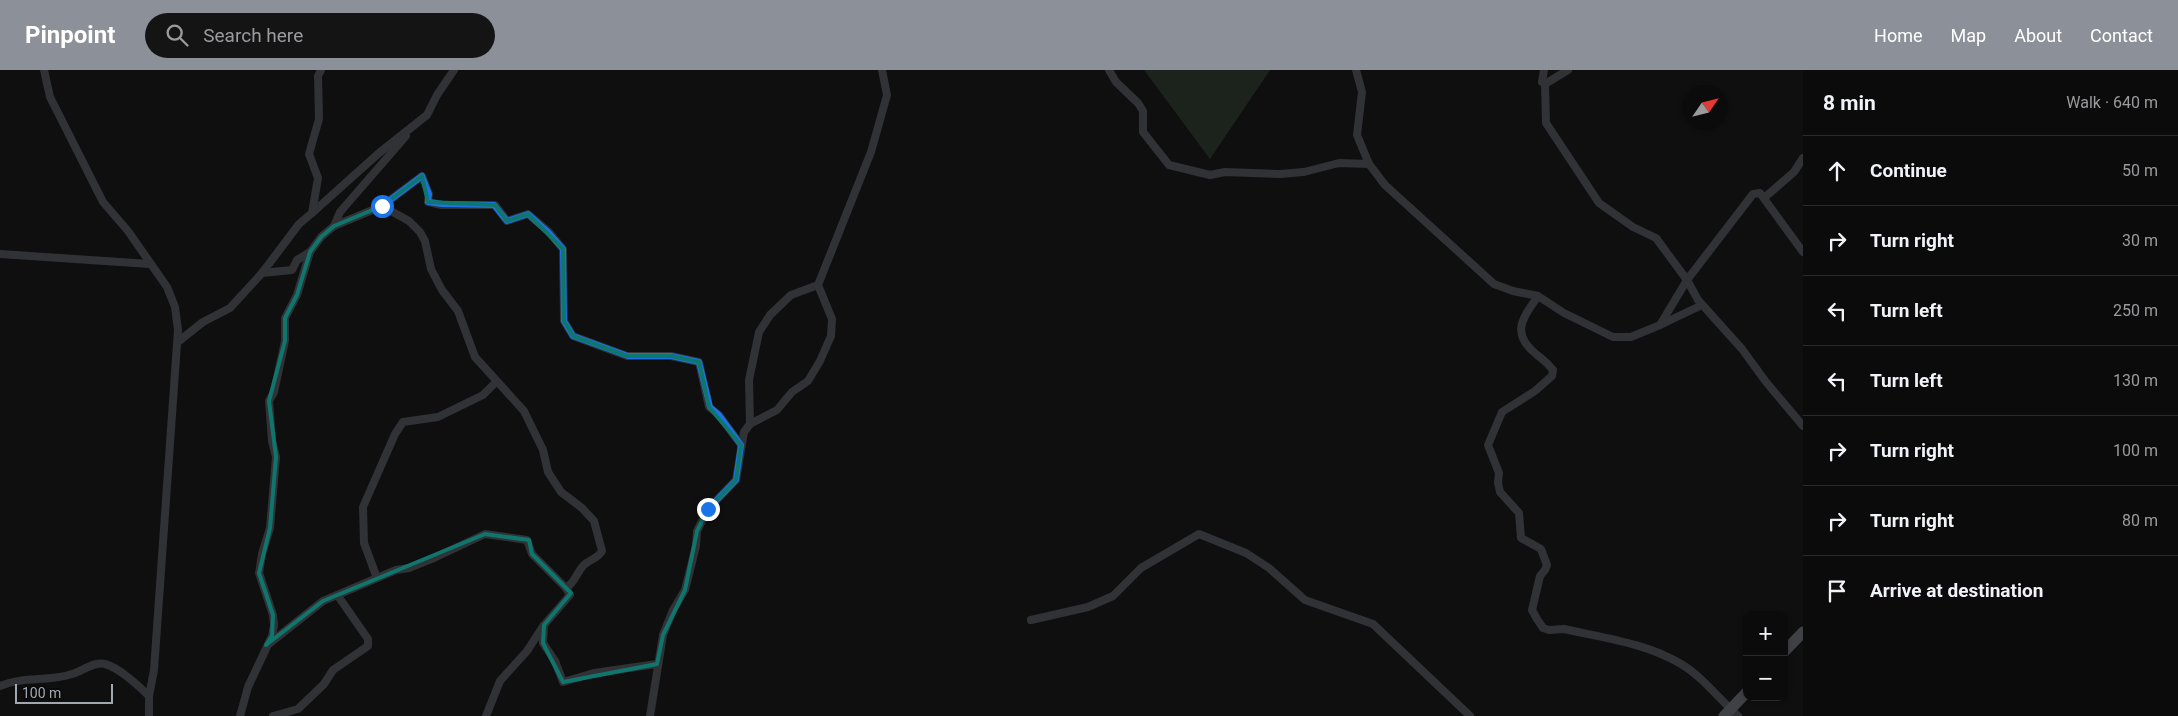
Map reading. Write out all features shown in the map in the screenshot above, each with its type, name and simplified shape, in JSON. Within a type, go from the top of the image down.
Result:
[{"type":"street","points":[[44,70],[50,97],[103,202],[128,231],[170,294],[175,307],[179,341],[154,670],[149,696],[149,716]]},
{"type":"street","points":[[312,213],[318,178],[309,154],[319,119],[318,76],[321,70]]},
{"type":"street","points":[[334,226],[340,212],[412,130],[428,115],[437,95],[454,70]]},
{"type":"street","points":[[650,716],[663,636],[673,610],[685,590],[696,546],[697,531],[708,509],[736,480],[744,432],[750,424],[777,410],[792,392],[808,381],[820,361],[831,336],[832,320],[818,285],[871,152],[887,94],[882,70]]},
{"type":"street","points":[[1109,70],[1116,82],[1138,103],[1143,111],[1143,132],[1161,157],[1175,167],[1210,175],[1237,172],[1280,174],[1304,172],[1339,163],[1369,164]]},
{"type":"street","points":[[1356,70],[1362,92],[1357,135],[1369,164],[1385,185],[1494,284],[1513,291],[1538,296],[1564,313],[1612,337],[1631,337],[1702,305]]},
{"type":"street","points":[[1542,82],[1544,70]]},
{"type":"street","points":[[1568,70],[1546,84],[1546,123],[1599,202],[1634,227],[1656,238],[1687,280],[1702,305],[1742,349],[1766,382],[1803,426]]},
{"type":"street","points":[[179,341],[204,322],[230,308],[262,273],[299,224],[379,153],[412,130]]},
{"type":"street","points":[[1764,198],[1794,172],[1803,158]]},
{"type":"street","points":[[240,716],[248,686],[266,645],[272,636],[273,615],[259,573],[262,554],[270,528],[276,457],[272,441],[269,400],[274,392],[285,341],[285,318],[300,288],[310,252],[321,237],[334,226],[382,206],[422,176],[429,194],[428,202],[494,205],[507,221],[528,214],[563,249],[564,321],[573,336],[628,356],[671,356],[699,362],[710,407],[719,415],[741,445]]},
{"type":"street","points":[[1660,325],[1687,280],[1753,194],[1760,193],[1803,252]]},
{"type":"street","points":[[382,206],[409,221],[420,232],[426,241],[431,269],[442,290],[458,310],[475,356],[524,412],[543,450],[548,472],[561,492],[582,508],[594,521],[602,551],[596,558],[584,564],[574,583],[566,588]]},
{"type":"street","points":[[292,270],[297,260],[310,252]]},
{"type":"street","points":[[0,254],[150,264]]},
{"type":"street","points":[[262,273],[292,270]]},
{"type":"street","points":[[292,270],[300,288]]},
{"type":"street","points":[[750,424],[749,380],[759,332],[770,315],[791,295],[818,285]]},
{"type":"street","points":[[1538,296],[1521,322],[1520,332],[1524,342],[1536,354],[1547,361],[1553,370],[1552,376],[1523,400],[1509,406],[1502,412],[1488,445],[1499,473],[1498,483],[1500,492],[1519,513],[1521,538],[1541,549],[1547,565],[1540,576],[1532,610],[1536,619],[1543,628],[1549,630],[1564,628],[1653,650],[1682,664],[1702,680],[1731,714],[1743,698]]},
{"type":"street","points":[[377,578],[364,543],[362,507],[395,434],[403,422],[438,417],[483,395],[496,382]]},
{"type":"street","points":[[266,645],[323,601],[377,578],[434,558],[485,534],[527,540],[532,554],[566,588],[570,595],[544,625],[527,651],[500,681],[486,716]]},
{"type":"street","points":[[1031,620],[1088,607],[1113,596],[1141,568],[1199,534],[1246,553],[1270,568],[1305,600],[1373,624],[1470,716]]},
{"type":"street","points":[[272,716],[298,709],[324,684],[333,670],[368,646],[368,639],[338,596]]},
{"type":"street","points":[[544,625],[543,643],[555,661],[563,682],[594,673],[657,664]]},
{"type":"street","points":[[1788,648],[1803,632]]},
{"type":"street","points":[[0,686],[10,682],[57,678],[98,664],[106,664],[136,683],[149,696]]},
{"type":"highlighted area","points":[[422,176],[428,202],[495,205],[507,221],[528,214],[563,249],[564,321],[573,336],[627,356],[671,356],[699,362],[709,407],[741,445],[736,480],[708,509],[697,531],[685,590],[663,635],[657,664],[563,682],[543,643],[544,625],[571,593],[532,554],[529,540],[485,534],[323,601],[266,645],[272,636],[273,615],[259,573],[270,528],[276,457],[269,401],[285,341],[285,318],[297,295],[310,252],[321,237],[334,226],[382,206]]},
{"type":"shaded area","points":[[1144,70],[1270,70],[1210,159]]},
{"type":"route","points":[[382,206],[422,176],[429,194],[428,202],[494,205],[507,221],[528,214],[563,249],[564,321],[573,336],[628,356],[671,356],[699,362],[710,407],[719,415],[741,445],[736,480],[708,509]]}]
